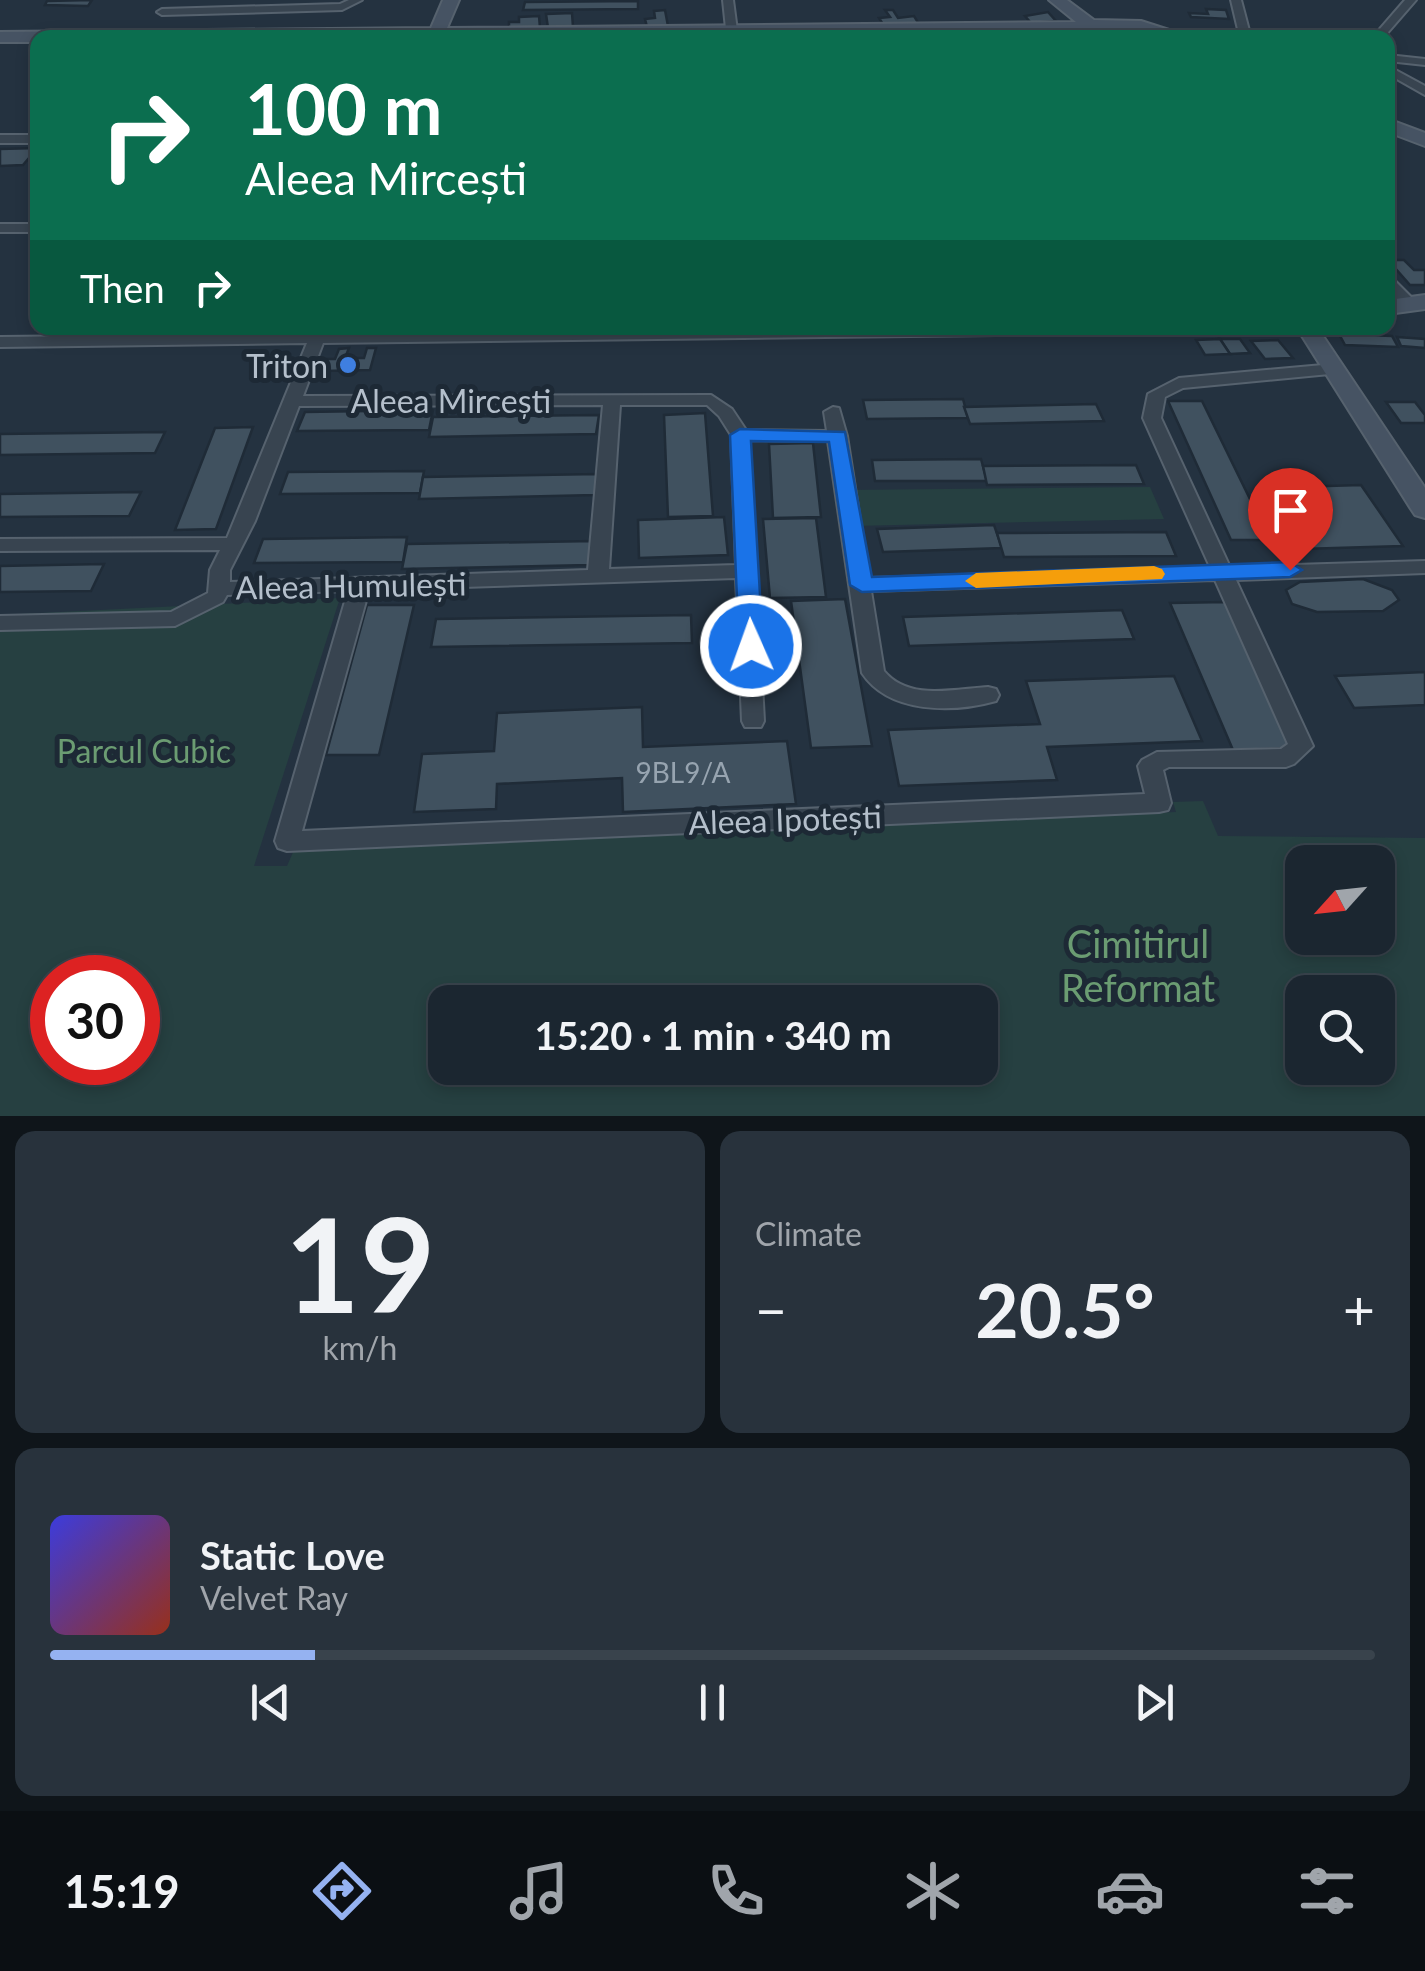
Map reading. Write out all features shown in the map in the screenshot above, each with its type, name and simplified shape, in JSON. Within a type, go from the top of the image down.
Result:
[{"type":"street","points":[[162,12],[342,7],[357,0]]},
{"type":"street","points":[[438,30],[450,0]]},
{"type":"street","points":[[728,0],[732,30]]},
{"type":"street","points":[[1057,0],[1088,28]]},
{"type":"street","points":[[1236,0],[1244,30]]},
{"type":"street","points":[[1384,30],[1411,0]]},
{"type":"street","points":[[969,30],[1131,24],[1155,30]]},
{"type":"street","points":[[0,37],[30,37]]},
{"type":"street","points":[[1395,59],[1425,62]]},
{"type":"street","points":[[1395,73],[1425,92]]},
{"type":"street","points":[[1395,129],[1425,140]]},
{"type":"street","points":[[0,139],[30,139]]},
{"type":"street","points":[[0,228],[30,228]]},
{"type":"street","points":[[0,342],[200,335]]},
{"type":"street","points":[[243,335],[316,340],[379,335]]},
{"type":"street","points":[[1309,335],[1425,508]]},
{"type":"street","name":"Aleea Humulești","points":[[316,340],[235,544],[220,570],[220,589],[748,571]]},
{"type":"street","name":"Aleea Ipotești","points":[[360,586],[287,841],[1159,803],[1150,778],[1150,766],[1156,761],[1286,758],[1301,746],[1152,418],[1156,394],[1179,384],[1334,369]]},
{"type":"street","points":[[598,576],[612,398]]},
{"type":"street","name":"Aleea Mircești","points":[[290,401],[711,400],[726,413],[740,435]]},
{"type":"street","points":[[833,412],[873,673],[882,686],[908,698],[988,694]]},
{"type":"street","points":[[753,721],[740,435],[838,436]]},
{"type":"street","points":[[0,545],[235,544]]},
{"type":"street","points":[[862,585],[1425,567]]},
{"type":"street","points":[[0,623],[175,619],[216,597],[220,589]]},
{"type":"green space","points":[[236,335],[398,335],[235,336]]},
{"type":"green space","points":[[1150,487],[1164,519],[852,526],[847,490]]},
{"type":"green space","name":"Cimitirul Reformat","points":[[340,598],[254,866],[287,866],[294,850],[1176,812],[1173,802],[1203,801],[1218,836],[1425,838],[1425,1116],[0,1116],[0,615]]},
{"type":"building","points":[[92,0],[88,6],[45,5],[47,1]]},
{"type":"building","points":[[638,1],[638,9],[523,10],[525,2]]},
{"type":"building","points":[[1206,9],[1226,10],[1229,19],[1191,17],[1189,13],[1208,14]]},
{"type":"building","points":[[665,10],[668,26],[647,27],[645,19],[655,18],[654,11]]},
{"type":"building","points":[[885,10],[893,10],[898,18],[914,16],[919,24],[884,26],[879,18],[890,17]]},
{"type":"building","points":[[1048,12],[1056,21],[1031,23],[1025,16]]},
{"type":"building","points":[[572,13],[573,27],[548,28],[546,14]]},
{"type":"building","points":[[539,16],[540,28],[509,29],[509,22],[519,22],[519,17]]},
{"type":"building","points":[[30,148],[30,158],[23,165],[0,166],[0,149]]},
{"type":"building","points":[[1395,260],[1404,260],[1414,270],[1425,270],[1425,285],[1410,285],[1395,268]]},
{"type":"building","points":[[1340,335],[1392,336],[1398,347],[1345,345]]},
{"type":"building","points":[[1397,337],[1425,339],[1425,348],[1401,346]]},
{"type":"building","points":[[1220,339],[1240,339],[1250,353],[1230,354]]},
{"type":"building","points":[[1220,339],[1230,354],[1205,355],[1196,340]]},
{"type":"building","points":[[1278,340],[1293,358],[1265,359],[1251,341]]},
{"type":"building","name":"Triton","points":[[349,348],[345,358],[364,358],[367,348],[376,348],[370,370],[323,371],[327,359],[335,359],[339,349]]},
{"type":"building","points":[[963,399],[968,418],[867,419],[863,400]]},
{"type":"building","points":[[1168,401],[1202,401],[1270,540],[1231,540]]},
{"type":"building","points":[[1386,402],[1415,402],[1425,415],[1425,423],[1401,423]]},
{"type":"building","points":[[1096,404],[1104,421],[970,424],[964,407]]},
{"type":"building","points":[[433,410],[429,430],[297,431],[305,412]]},
{"type":"building","points":[[705,413],[713,516],[668,517],[664,415]]},
{"type":"building","points":[[599,415],[596,434],[429,437],[433,417]]},
{"type":"building","points":[[253,427],[216,529],[175,530],[215,428]]},
{"type":"building","points":[[165,432],[155,453],[0,455],[0,434]]},
{"type":"building","points":[[813,443],[821,517],[773,518],[769,444]]},
{"type":"building","points":[[981,459],[987,481],[875,481],[872,460]]},
{"type":"building","points":[[1136,465],[1144,484],[987,485],[983,466]]},
{"type":"building","points":[[424,471],[420,493],[280,494],[288,472]]},
{"type":"building","points":[[599,474],[596,495],[419,499],[423,477]]},
{"type":"building","points":[[1361,485],[1403,546],[1301,549],[1264,488]]},
{"type":"building","points":[[141,492],[129,516],[0,517],[0,494]]},
{"type":"building","points":[[724,517],[728,555],[639,558],[638,520]]},
{"type":"building","points":[[816,518],[826,597],[770,598],[763,519]]},
{"type":"building","points":[[994,525],[1002,548],[883,552],[877,529]]},
{"type":"building","points":[[1166,532],[1176,556],[1004,557],[997,533]]},
{"type":"building","points":[[407,537],[403,562],[254,563],[263,539]]},
{"type":"building","points":[[594,541],[590,565],[402,569],[407,544]]},
{"type":"building","points":[[104,564],[91,591],[0,592],[0,566]]},
{"type":"building","points":[[1363,579],[1392,590],[1399,600],[1383,611],[1317,612],[1292,604],[1286,590],[1300,582]]},
{"type":"building","points":[[845,599],[872,746],[811,748],[791,601]]},
{"type":"building","points":[[1227,602],[1297,748],[1233,750],[1170,603]]},
{"type":"building","points":[[367,605],[414,605],[379,755],[326,755]]},
{"type":"building","points":[[1122,610],[1134,639],[909,646],[903,617]]},
{"type":"building","points":[[691,615],[692,643],[431,647],[436,619]]},
{"type":"building","points":[[1425,672],[1425,705],[1354,708],[1335,676]]},
{"type":"building","points":[[1174,676],[1202,741],[1047,747],[1057,780],[899,786],[888,730],[1040,724],[1026,681]]},
{"type":"building","points":[[642,707],[643,747],[787,741],[796,804],[623,812],[622,778],[497,784],[496,809],[414,812],[422,754],[494,751],[497,713]]},
{"type":"slow traffic","points":[[976,581],[1154,574]]},
{"type":"place","name":"Triton","points":[[348,365]]},
{"type":"route","points":[[751,646],[740,435],[838,436],[862,585],[1290,570]]},
{"type":"park label","name":"Parcul Cubic","points":[[144,750]]}]
